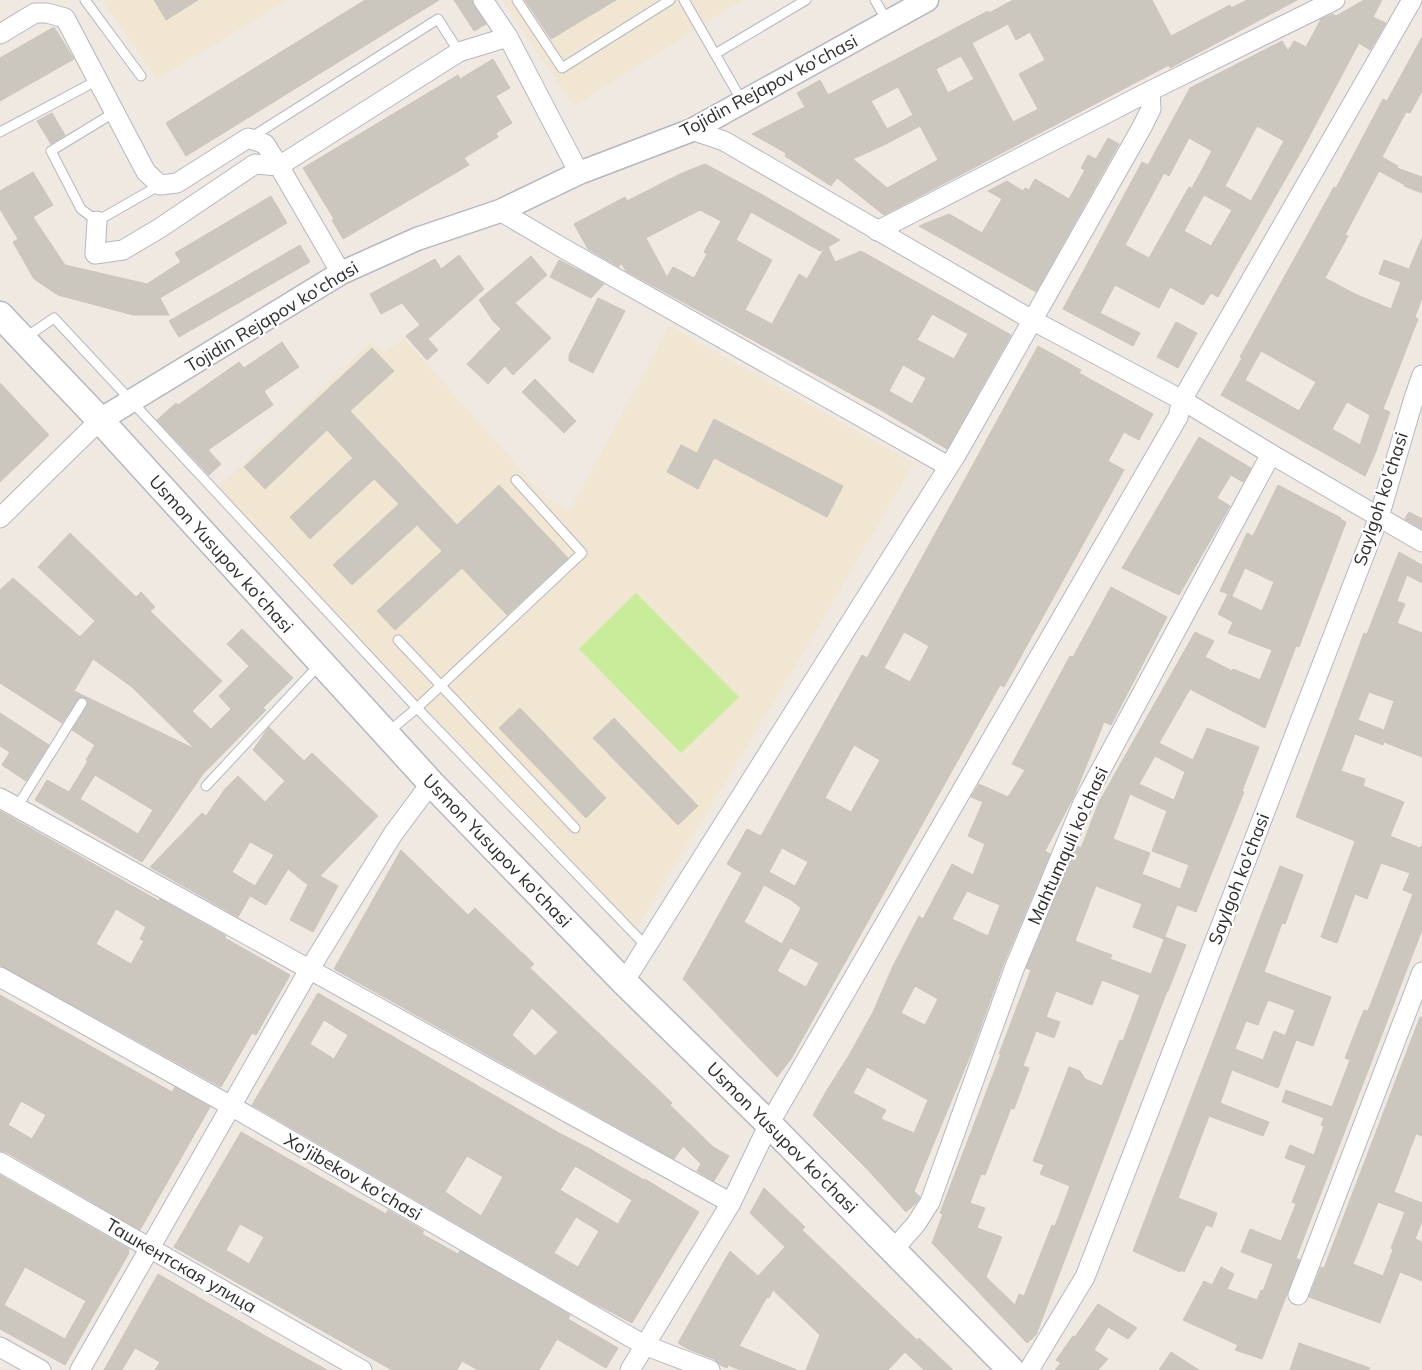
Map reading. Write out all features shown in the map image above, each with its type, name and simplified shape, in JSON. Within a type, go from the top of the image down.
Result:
[{"type":"main road","name":"Usmon Yusupov ko'chasi","points":[[0,317],[100,420],[431,783],[624,982],[769,1124],[1011,1370]]},
{"type":"street","points":[[483,0],[508,37],[579,173]]},
{"type":"street","name":"Tojidin Rejapov ko'chasi","points":[[0,518],[100,420],[342,272],[417,239],[500,211],[579,173],[692,130],[928,0]]},
{"type":"street","points":[[877,231],[1150,91],[1335,0]]},
{"type":"street","points":[[630,1370],[731,1203],[769,1124],[1178,417],[1182,400],[1412,0]]},
{"type":"street","points":[[0,34],[35,13],[47,13],[65,18],[146,172],[160,185],[177,183],[248,138],[266,144],[342,272]]},
{"type":"street","points":[[97,221],[95,254],[124,250],[255,164],[280,166],[459,52],[508,37]]},
{"type":"street","points":[[624,982],[956,455],[1152,109],[1150,91]]},
{"type":"street","points":[[692,130],[724,141],[1032,320],[1182,400],[1422,542]]},
{"type":"street","points":[[500,211],[948,466]]},
{"type":"street","name":"Saylgoh ko'chasi","points":[[1029,1370],[1085,1277],[1379,517],[1422,375]]},
{"type":"street","name":"Mahtumquli ko'chasi","points":[[894,1250],[916,1224],[930,1202],[1014,969],[1083,803],[1271,454]]},
{"type":"street","points":[[80,1370],[309,970],[393,834],[431,783]]},
{"type":"street","points":[[0,798],[731,1203]]},
{"type":"street","points":[[1298,1295],[1422,972]]},
{"type":"street","name":"Xo'jibekov ko'chasi","points":[[0,977],[231,1106],[644,1345],[710,1370]]},
{"type":"street","name":"Ташкентская улица","points":[[0,1162],[362,1370]]},
{"type":"street","points":[[0,1347],[41,1370]]},
{"type":"lane","points":[[85,0],[140,76]]},
{"type":"lane","points":[[517,0],[562,68],[670,0]]},
{"type":"lane","points":[[684,0],[743,102]]},
{"type":"lane","points":[[715,54],[806,0]]},
{"type":"lane","points":[[875,0],[887,22]]},
{"type":"lane","points":[[248,138],[438,19],[459,52]]},
{"type":"lane","points":[[0,132],[98,80]]},
{"type":"lane","points":[[115,112],[51,152],[81,210],[97,221],[160,185]]},
{"type":"lane","points":[[23,340],[54,318],[417,708],[646,946]]},
{"type":"lane","points":[[386,734],[441,686],[582,553],[516,480]]},
{"type":"lane","points":[[398,640],[575,828]]},
{"type":"lane","points":[[206,786],[320,663]]},
{"type":"lane","points":[[17,807],[82,703]]},
{"type":"shaded area","points":[[102,0],[288,0],[157,79]]},
{"type":"shaded area","points":[[502,0],[742,0],[574,106]]},
{"type":"shaded area","points":[[669,326],[914,463],[809,643],[636,929],[215,491],[371,342],[384,354],[404,338],[545,497],[569,512]]},
{"type":"green space","points":[[636,593],[739,697],[681,753],[579,649]]},
{"type":"building","points":[[154,0],[198,0],[166,20]]},
{"type":"building","points":[[365,0],[439,0],[186,156],[166,123]]},
{"type":"building","points":[[454,0],[472,0],[486,24],[474,31]]},
{"type":"building","points":[[525,0],[616,0],[551,39]]},
{"type":"building","points":[[1013,0],[1152,0],[1171,36],[1230,5],[1231,8],[1247,0],[1297,0],[1170,68],[1169,65],[884,215],[837,178],[831,186],[785,156],[786,153],[752,134],[805,107],[797,93],[820,80],[828,95],[988,11],[989,13]],"holes":[[[1008,24],[1016,40],[1030,32],[1045,60],[1019,74],[1038,109],[1013,122],[972,43]],[[961,56],[974,79],[948,93],[936,69]],[[898,87],[913,115],[887,129],[871,101]],[[920,126],[938,160],[887,188],[853,159]]]},
{"type":"building","points":[[1364,0],[1382,0],[1373,17],[1386,23],[1370,50],[1359,43],[1302,150],[1218,297],[1211,293],[1203,305],[1170,287],[1159,308],[1115,285],[1100,313],[1140,333],[1133,346],[1063,309],[1142,162],[1148,165],[1190,88],[1282,41],[1288,51],[1294,41],[1306,47],[1321,19],[1333,14],[1336,16]],"holes":[[[1257,126],[1284,141],[1251,201],[1225,186]],[[1189,138],[1212,151],[1192,188],[1189,187],[1149,258],[1125,245],[1164,173],[1169,176]],[[1204,195],[1232,210],[1211,246],[1184,231]]]},
{"type":"building","points":[[54,27],[74,59],[0,101],[0,58]]},
{"type":"building","points":[[1422,37],[1422,91],[1410,113],[1406,112],[1382,157],[1398,166],[1397,168],[1422,177],[1422,193],[1404,186],[1379,171],[1345,235],[1348,236],[1325,278],[1355,294],[1391,309],[1401,282],[1379,274],[1384,260],[1409,269],[1422,238],[1422,298],[1415,317],[1418,319],[1383,409],[1390,412],[1365,476],[1221,395],[1242,358],[1240,357],[1334,187],[1336,188],[1383,99],[1387,101]],"holes":[[[1261,351],[1316,382],[1299,411],[1245,380]],[[1347,402],[1370,415],[1360,445],[1332,429]]]},
{"type":"building","points":[[493,59],[510,88],[496,96],[512,123],[496,133],[498,137],[464,158],[469,165],[343,239],[332,220],[334,219],[303,168],[458,75],[460,79]]},
{"type":"building","points":[[52,113],[65,135],[51,144],[37,121]]},
{"type":"building","points":[[1108,138],[1119,144],[1036,292],[919,226],[949,214],[982,233],[1002,199],[988,191],[1007,181],[1023,191],[1025,188],[1029,190],[1035,179],[1069,199],[1085,170],[1081,168],[1088,155],[1096,159]]},
{"type":"building","points":[[705,164],[840,240],[828,247],[835,262],[861,251],[1011,335],[947,449],[879,409],[626,271],[621,263],[619,267],[588,249],[574,224],[625,197],[627,201],[682,173]],"holes":[[[700,210],[721,221],[704,252],[707,254],[694,278],[673,267],[667,277],[646,238]],[[751,212],[820,251],[824,249],[807,279],[799,274],[772,324],[745,310],[772,260],[736,240]],[[932,314],[968,334],[954,359],[917,340]],[[903,365],[926,378],[912,404],[889,391]]]},
{"type":"building","points":[[33,172],[53,205],[33,217],[65,265],[147,284],[181,262],[175,253],[271,196],[287,223],[160,298],[169,315],[133,315],[58,295],[34,279],[13,242],[18,239],[0,209],[0,191]]},
{"type":"building","points":[[300,245],[310,262],[179,337],[169,321]]},
{"type":"building","points":[[459,255],[484,289],[428,339],[438,350],[427,360],[406,336],[420,325],[402,303],[381,314],[370,294],[435,259],[441,269]]},
{"type":"building","points":[[531,256],[547,275],[515,303],[551,338],[513,375],[505,366],[488,384],[467,364],[501,329],[493,321],[479,300]]},
{"type":"building","points":[[559,260],[604,284],[591,298],[550,277]]},
{"type":"building","points":[[598,298],[625,311],[593,373],[569,361],[569,355]]},
{"type":"building","points":[[1176,322],[1197,333],[1178,368],[1157,357]]},
{"type":"building","points":[[282,342],[299,367],[264,391],[273,405],[208,450],[221,464],[209,475],[157,420],[176,403],[178,405],[239,362],[244,368]]},
{"type":"building","points":[[1038,346],[1081,370],[1079,373],[1153,414],[1139,440],[1124,432],[1108,461],[1124,470],[1004,687],[1000,685],[791,1059],[777,1077],[683,979],[742,873],[727,864],[747,829],[761,836],[862,655],[867,658]],"holes":[[[904,632],[929,646],[910,682],[884,668]],[[854,745],[880,760],[851,812],[825,798]],[[782,848],[808,862],[795,886],[769,872]],[[764,885],[791,900],[801,908],[782,944],[744,922]],[[787,946],[819,963],[806,987],[777,971],[790,948]]]},
{"type":"building","points":[[372,348],[394,371],[350,411],[457,525],[499,485],[568,558],[507,615],[462,568],[395,630],[377,611],[442,551],[417,525],[352,585],[333,565],[399,504],[374,479],[310,539],[290,517],[353,458],[327,430],[265,489],[244,467]]},
{"type":"building","points":[[535,379],[576,421],[564,433],[522,392]]},
{"type":"building","points":[[0,383],[49,435],[0,482]]},
{"type":"building","points":[[714,419],[843,486],[827,517],[714,458],[698,489],[667,472],[681,445],[697,453]]},
{"type":"building","points":[[1199,437],[1251,468],[1243,482],[1231,475],[1217,498],[1230,506],[1179,595],[1122,568]]},
{"type":"building","points":[[1278,485],[1346,522],[1299,647],[1296,646],[1265,728],[1190,689],[1159,743],[1193,760],[1207,728],[1259,747],[1242,791],[1244,792],[1196,912],[1177,905],[1164,939],[1133,927],[1142,904],[1096,886],[1075,941],[1112,955],[1110,959],[1151,974],[1165,937],[1186,945],[1036,1335],[1027,1343],[932,1243],[943,1214],[940,1213],[1031,970],[1026,968],[1077,846],[1081,848],[1099,802],[1195,632],[1214,641],[1205,657],[1232,671],[1233,669],[1260,680],[1272,650],[1228,633],[1233,622],[1218,614],[1228,594],[1220,591],[1247,533],[1253,536]],"holes":[[[1245,568],[1274,582],[1262,611],[1229,595],[1232,596]],[[1155,756],[1185,772],[1174,800],[1139,784]],[[1130,794],[1167,811],[1152,851],[1189,865],[1180,889],[1142,874],[1150,853],[1113,839]],[[1102,980],[1140,995],[1123,1041],[1120,1040],[1102,1086],[1085,1079],[1080,1071],[1069,1067],[1033,1161],[1044,1165],[1040,1174],[1070,1186],[1055,1226],[1052,1225],[1024,1296],[1019,1294],[1015,1305],[986,1277],[1002,1237],[977,1228],[985,1208],[970,1203],[981,1174],[985,1175],[1011,1108],[1014,1109],[1029,1068],[1023,1066],[1036,1031],[1054,1038],[1060,1022],[1046,1017],[1056,991],[1092,1005]]]},
{"type":"building","points":[[1409,512],[1422,519],[1422,529],[1405,519]]},
{"type":"building","points":[[70,533],[136,597],[141,592],[155,607],[150,611],[222,681],[192,711],[211,729],[231,709],[219,696],[249,666],[227,644],[242,629],[293,678],[263,708],[266,710],[203,774],[142,862],[35,800],[47,780],[69,792],[88,761],[86,760],[95,745],[72,730],[87,706],[87,700],[83,697],[79,698],[62,723],[0,683],[0,590],[13,578],[80,637],[95,621],[38,567]],"holes":[[[93,659],[132,687],[195,749],[74,691]],[[95,775],[153,810],[138,834],[80,799]]]},
{"type":"building","points":[[1399,552],[1422,565],[1422,583],[1407,575],[1397,601],[1405,604],[1397,623],[1422,633],[1422,757],[1384,742],[1383,745],[1355,734],[1341,771],[1365,779],[1363,786],[1404,802],[1390,836],[1420,848],[1422,845],[1422,930],[1296,1258],[1300,1260],[1262,1359],[1235,1350],[1238,1345],[1183,1320],[1204,1281],[1212,1285],[1221,1267],[1234,1274],[1227,1289],[1257,1300],[1261,1290],[1263,1291],[1273,1264],[1241,1252],[1250,1229],[1281,1241],[1296,1204],[1292,1202],[1306,1166],[1285,1158],[1290,1145],[1314,1155],[1324,1126],[1321,1125],[1324,1118],[1282,1102],[1286,1090],[1332,1107],[1350,1060],[1345,1058],[1364,1010],[1368,1011],[1413,894],[1403,890],[1410,873],[1381,863],[1367,899],[1355,894],[1337,943],[1321,937],[1355,841],[1296,817],[1364,633],[1367,634]],"holes":[[[1369,692],[1394,701],[1384,730],[1358,720]]]},
{"type":"building","points":[[1111,587],[1167,617],[1111,725],[1104,722],[1074,796],[1045,851],[1050,854],[1003,965],[972,1051],[914,1191],[920,1197],[906,1212],[868,1170],[813,1115],[873,1012],[893,966],[919,916],[923,919],[952,864],[973,875],[985,844],[968,836],[983,802],[971,797],[979,784],[1008,797],[1025,770],[1012,764],[1070,656],[1073,657]],"holes":[[[967,891],[1000,905],[988,936],[952,919]],[[915,986],[938,999],[925,1025],[901,1013]],[[867,1067],[928,1100],[914,1133],[881,1119],[886,1110],[853,1093]]]},
{"type":"building","points":[[520,708],[606,798],[586,818],[499,728]]},
{"type":"building","points":[[0,713],[49,745],[26,781],[2,765],[10,752],[0,746]]},
{"type":"building","points":[[614,718],[698,806],[678,825],[593,738]]},
{"type":"building","points":[[269,727],[304,761],[312,753],[378,816],[320,876],[338,886],[313,932],[290,920],[308,885],[288,869],[266,905],[250,896],[238,917],[150,867],[202,813],[206,816],[225,789],[238,776],[265,802],[285,781],[253,750]],"holes":[[[250,842],[274,855],[255,886],[232,872]]]},
{"type":"building","points":[[0,811],[159,901],[160,899],[226,936],[225,938],[290,975],[256,1035],[252,1033],[221,1087],[0,965]],"holes":[[[116,909],[146,927],[140,939],[144,941],[131,964],[96,944]]]},
{"type":"building","points":[[401,850],[468,915],[475,908],[534,964],[530,968],[665,1096],[672,1103],[670,1105],[713,1147],[729,1156],[714,1181],[697,1171],[701,1164],[683,1146],[674,1159],[334,969]],"holes":[[[532,1008],[558,1032],[535,1056],[512,1035]]]},
{"type":"building","points":[[1280,866],[1303,875],[1285,924],[1282,923],[1264,972],[1331,997],[1313,1046],[1295,1039],[1278,1088],[1232,1070],[1220,1103],[1269,1122],[1263,1136],[1209,1116],[1178,1198],[1217,1213],[1212,1227],[1206,1225],[1184,1272],[1181,1270],[1180,1272],[1133,1251]],"holes":[[[1268,1000],[1295,1010],[1285,1036],[1274,1031],[1263,1060],[1235,1049],[1246,1021],[1258,1025]]]},
{"type":"building","points":[[318,993],[559,1133],[645,1179],[699,1212],[632,1323],[592,1302],[252,1105]],"holes":[[[324,1020],[348,1035],[334,1059],[310,1044]],[[467,1156],[503,1177],[481,1216],[445,1192]],[[575,1166],[632,1200],[618,1224],[560,1190]],[[576,1217],[599,1231],[578,1267],[554,1253]]]},
{"type":"building","points":[[0,995],[172,1092],[175,1087],[210,1107],[140,1230],[6,1152],[0,1151]],"holes":[[[21,1101],[46,1115],[32,1139],[8,1125]]]},
{"type":"building","points":[[1420,1017],[1422,1018],[1422,1136],[1416,1134],[1394,1192],[1422,1203],[1422,1221],[1415,1239],[1422,1242],[1422,1281],[1400,1272],[1380,1323],[1309,1297],[1321,1267],[1324,1268]],"holes":[[[1378,1202],[1405,1212],[1391,1248],[1393,1250],[1383,1276],[1353,1264]]]},
{"type":"building","points":[[241,1132],[386,1214],[388,1210],[424,1231],[422,1234],[458,1254],[460,1251],[570,1315],[568,1319],[618,1348],[606,1368],[557,1339],[539,1370],[478,1370],[462,1361],[457,1370],[392,1370],[174,1247]],"holes":[[[240,1224],[264,1237],[249,1264],[226,1250]]]},
{"type":"building","points":[[0,1175],[129,1249],[129,1253],[65,1365],[0,1329]],"holes":[[[25,1267],[86,1301],[65,1339],[4,1305]]]},
{"type":"building","points":[[764,1188],[805,1227],[802,1230],[917,1340],[919,1338],[953,1370],[924,1370],[905,1352],[888,1370],[806,1370],[820,1335],[773,1290],[739,1346],[797,1370],[740,1370],[728,1365],[727,1368],[720,1365],[714,1359],[678,1343],[730,1251],[758,1276],[785,1247],[750,1213]]},
{"type":"building","points":[[158,1274],[327,1370],[155,1370],[160,1362],[135,1348],[122,1370],[104,1370]]},
{"type":"building","points":[[1098,1304],[1137,1328],[1128,1339],[1108,1327],[1094,1350],[1108,1359],[1098,1370],[1055,1370],[1061,1363],[1056,1360]]},
{"type":"building","points":[[1299,1343],[1370,1368],[1369,1370],[1290,1370]]},
{"type":"building","points":[[1171,1352],[1199,1370],[1159,1370]]}]
